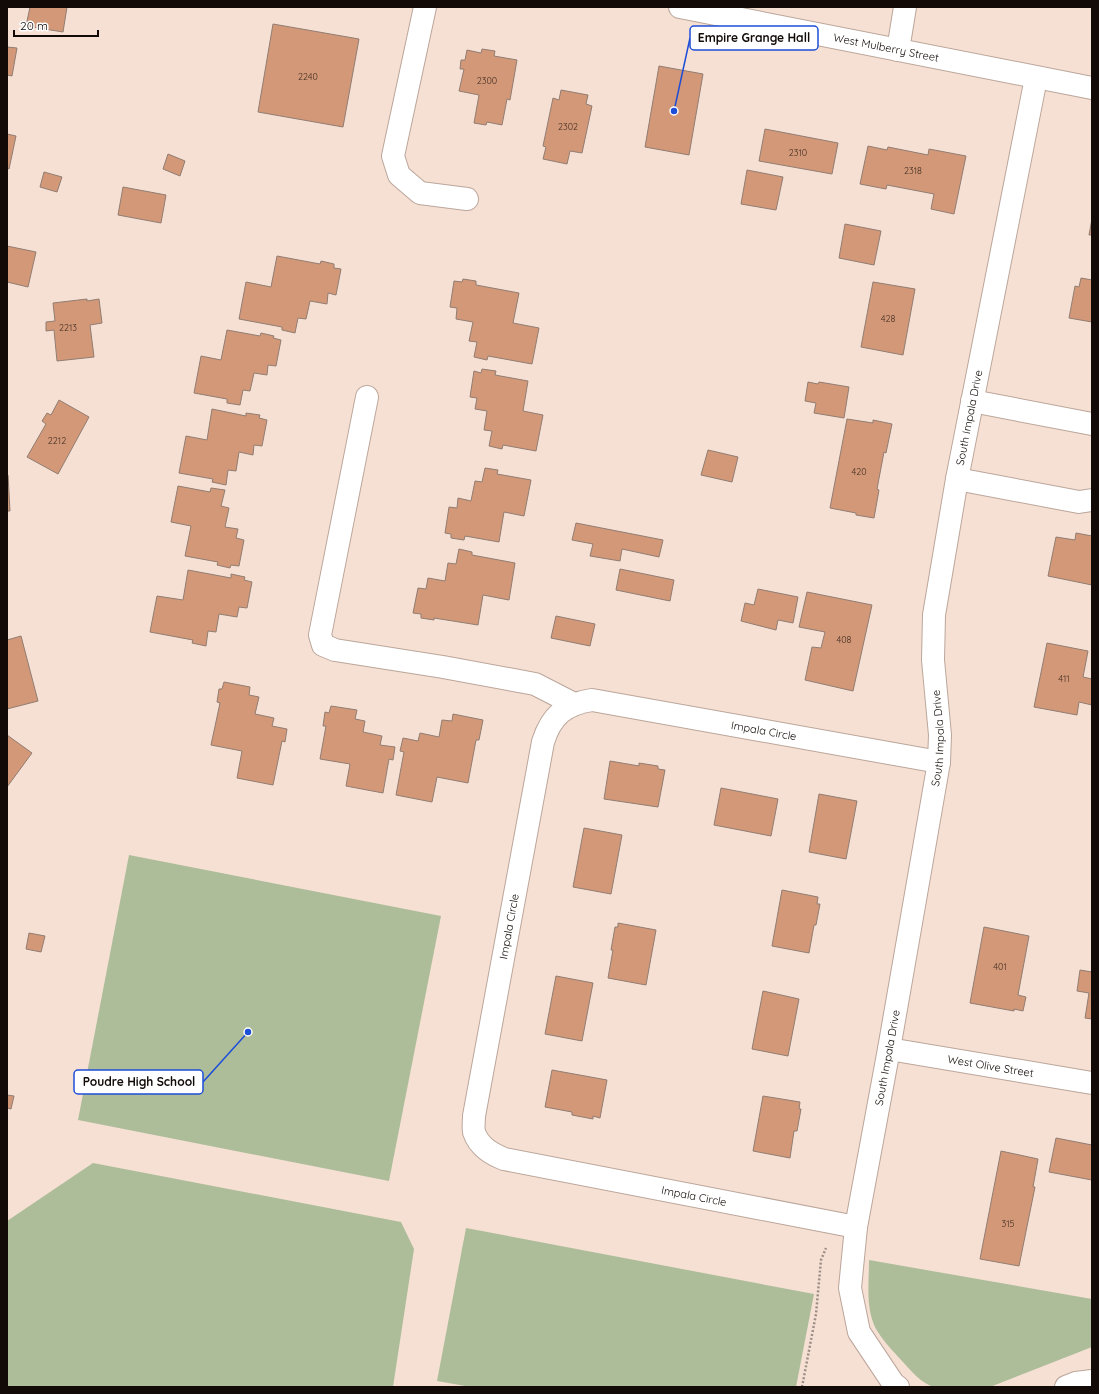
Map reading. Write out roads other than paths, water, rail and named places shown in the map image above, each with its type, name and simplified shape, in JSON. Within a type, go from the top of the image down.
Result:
[{"type":"street","points":[[425,7],[393,156],[399,175],[420,193],[467,198]]},
{"type":"street","name":"West Mulberry Street","points":[[680,7],[1092,88]]},
{"type":"street","points":[[898,50],[905,7]]},
{"type":"street","name":"South Impala Drive","points":[[898,1387],[893,1383],[859,1332],[850,1288],[856,1227],[889,1049],[939,762],[940,735],[933,660],[934,615],[957,479],[1036,78]]},
{"type":"street","points":[[367,397],[320,635],[323,645],[335,650],[443,667],[535,684],[574,704]]},
{"type":"street","points":[[972,401],[1092,424]]},
{"type":"street","points":[[957,479],[1079,502],[1092,500]]},
{"type":"street","name":"Impala Circle","points":[[856,1227],[504,1159],[490,1153],[479,1141],[474,1132],[474,1116],[543,742],[552,721],[560,712],[581,701],[592,700],[939,762]]},
{"type":"street","name":"West Olive Street","points":[[889,1049],[1092,1083]]},
{"type":"street","points":[[1066,1387],[1076,1383],[1092,1381]]},
{"type":"place","name":"Empire Grange Hall","points":[[674,111]]},
{"type":"place","name":"Poudre High School","points":[[248,1032]]}]
